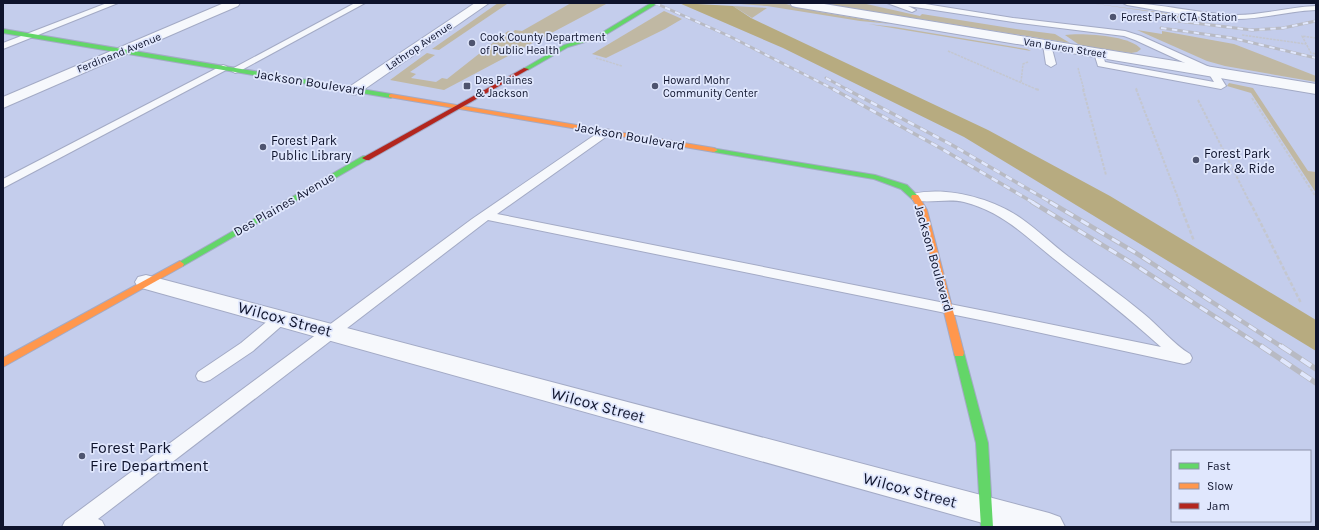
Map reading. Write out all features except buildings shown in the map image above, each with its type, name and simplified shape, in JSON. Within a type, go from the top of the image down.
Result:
[{"type":"street","name":"Ferdinand Avenue","points":[[3,103],[234,3]]},
{"type":"street","name":"Lathrop Avenue","points":[[354,90],[483,3]]},
{"type":"street","name":"Des Plaines Avenue","points":[[3,363],[566,46],[600,36],[655,3]]},
{"type":"street","name":"Van Buren Street","points":[[796,3],[814,4],[1047,45],[1100,59],[1213,72],[1316,89]]},
{"type":"street","name":"Jackson Boulevard","points":[[3,32],[875,177],[894,182],[907,188],[917,197],[923,210],[982,443],[987,519]]},
{"type":"street","name":"Des Plaines Avenue","points":[[566,46],[575,35]]},
{"type":"street","name":"Wilcox Street","points":[[146,282],[331,332],[987,519],[1049,527]]},
{"type":"lane","points":[[3,46],[114,3]]},
{"type":"lane","points":[[235,70],[361,3]]},
{"type":"lane","points":[[891,3],[906,9],[980,20],[1013,20]]},
{"type":"lane","points":[[904,3],[1013,20],[1124,34],[1149,43],[1213,72],[1221,86],[1152,66],[1149,43]]},
{"type":"lane","points":[[936,3],[984,10],[1013,20]]},
{"type":"lane","points":[[1127,3],[1238,17],[1258,16],[1279,11],[1316,8]]},
{"type":"lane","points":[[1047,45],[1051,64]]},
{"type":"lane","points":[[3,184],[223,68]]},
{"type":"lane","points":[[82,525],[331,332],[486,216],[606,132]]},
{"type":"lane","points":[[486,216],[1184,358],[1139,318],[1056,254],[1017,221],[993,208],[965,198],[939,196],[917,197]]},
{"type":"lane","points":[[204,376],[247,347],[281,318]]},
{"type":"path","points":[[1316,38],[1302,36],[1310,53],[1316,54]]},
{"type":"path","points":[[948,51],[1039,90]]},
{"type":"path","points":[[603,60],[622,66]]},
{"type":"path","points":[[1021,82],[1024,64],[1030,61]]},
{"type":"path","points":[[1076,64],[1106,175]]},
{"type":"path","points":[[1135,87],[1194,241]]},
{"type":"path","points":[[1250,94],[1316,197]]},
{"type":"path","points":[[1196,97],[1301,303]]},
{"type":"shaded area","points":[[498,3],[507,4],[439,50],[432,49]]},
{"type":"shaded area","points":[[571,3],[608,3],[444,90],[390,80],[427,53],[435,55],[410,72],[416,74],[411,78],[436,82],[442,78],[447,79],[508,31],[522,31]]},
{"type":"shaded area","points":[[679,3],[733,6],[751,18],[988,130],[1110,196],[1316,320],[1316,351],[964,137],[783,48]]},
{"type":"shaded area","points":[[726,3],[782,3],[820,12],[892,24],[860,21],[767,6]]},
{"type":"shaded area","points":[[821,3],[862,3],[920,16],[922,14],[1055,34],[1070,43]]},
{"type":"shaded area","points":[[1089,3],[1211,19],[1214,22],[1160,15],[1160,13]]},
{"type":"shaded area","points":[[733,6],[767,8],[752,18]]},
{"type":"shaded area","points":[[664,11],[682,19],[606,58],[592,54]]},
{"type":"shaded area","points":[[868,24],[895,27],[1027,49],[1031,51]]},
{"type":"shaded area","points":[[1137,30],[1162,34],[1162,31],[1234,44],[1316,76],[1316,82],[1225,66],[1207,61]]},
{"type":"shaded area","points":[[1082,34],[1116,38],[1135,44],[1141,49],[1137,52],[1131,53],[1083,46],[1065,35]]},
{"type":"shaded area","points":[[1229,83],[1253,88],[1308,171],[1316,172],[1316,193],[1251,93],[1227,86]]},
{"type":"railway","points":[[655,3],[729,36],[835,90]]},
{"type":"railway","points":[[1161,19],[1252,30],[1283,28],[1316,21]]},
{"type":"railway","points":[[1161,28],[1232,38],[1316,58]]},
{"type":"railway","points":[[826,78],[848,90]]},
{"type":"railway","points":[[833,89],[942,149],[1034,203]]},
{"type":"railway","points":[[846,89],[952,145],[1052,203]]},
{"type":"railway","points":[[1032,202],[1132,263],[1262,347]]},
{"type":"railway","points":[[1050,202],[1136,253],[1282,347]]},
{"type":"railway","points":[[1261,346],[1316,383]]},
{"type":"railway","points":[[1281,346],[1316,369]]},
{"type":"traffic: fast","points":[[526,69],[566,46],[600,36],[655,3]]},
{"type":"traffic: fast","points":[[3,31],[391,96]]},
{"type":"traffic: fast","points":[[714,150],[875,177],[904,187],[915,197]]},
{"type":"traffic: fast","points":[[180,264],[366,158]]},
{"type":"traffic: fast","points":[[959,353],[982,443],[987,527]]},
{"type":"traffic: slow","points":[[391,96],[714,150]]},
{"type":"traffic: slow","points":[[915,197],[923,210],[959,353]]},
{"type":"traffic: slow","points":[[3,363],[180,264]]},
{"type":"traffic: jam","points":[[366,158],[526,69]]},
{"type":"place","name":"Forest Park CTA Station","points":[[1113,17]]},
{"type":"place","name":"Cook County Department of Public Health","points":[[472,43]]},
{"type":"place","name":"Des Plaines & Jackson","points":[[467,86]]},
{"type":"place","name":"Howard Mohr Community Center","points":[[655,86]]},
{"type":"place","name":"Forest Park Public Library","points":[[263,147]]},
{"type":"place","name":"Forest Park Park & Ride","points":[[1196,160]]},
{"type":"place","name":"Forest Park Fire Department","points":[[82,456]]}]
